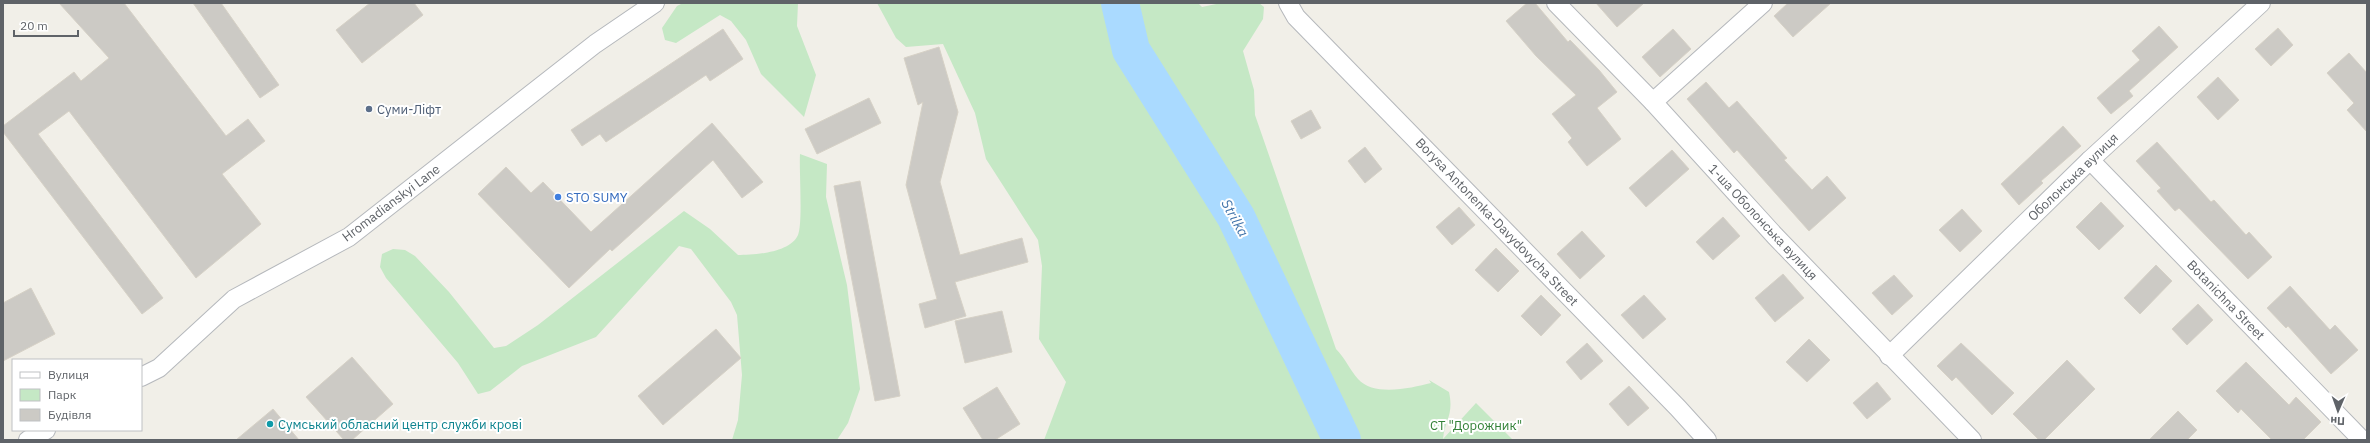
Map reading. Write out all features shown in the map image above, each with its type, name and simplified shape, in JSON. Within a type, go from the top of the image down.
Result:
[{"type":"street","name":"Hromadianskyi Lane","points":[[142,376],[158,368],[234,299],[349,237],[596,44],[655,3]]},
{"type":"street","name":"Borysa Antonenka-Davydovycha Street","points":[[1288,3],[1296,17],[1678,408],[1707,440]]},
{"type":"street","name":"1-ша Оболонська вулиця","points":[[1556,3],[1653,102],[1775,236],[1889,356],[1972,440]]},
{"type":"street","points":[[1653,102],[1763,3]]},
{"type":"street","name":"Оболонська вулиця","points":[[1889,356],[2090,160],[2261,3]]},
{"type":"street","name":"Botanichna Street","points":[[2090,160],[2362,440]]},
{"type":"street","points":[[28,440],[44,431]]},
{"type":"green space","points":[[683,3],[798,3],[797,26],[816,75],[804,117],[761,74],[746,40],[731,21],[720,15],[676,43],[665,40],[662,28],[677,6]]},
{"type":"green space","name":"СТ \"Дорожник\"","points":[[877,3],[1198,3],[1202,7],[1221,3],[1259,3],[1264,7],[1263,19],[1243,51],[1254,90],[1255,115],[1336,349],[1352,372],[1365,385],[1373,388],[1393,390],[1431,383],[1429,380],[1449,392],[1450,412],[1443,439],[1476,403],[1513,440],[1044,440],[1066,382],[1039,339],[1042,266],[1038,240],[986,159],[975,113],[943,44],[906,47],[896,38]]},
{"type":"green space","points":[[800,154],[827,164],[826,197],[847,285],[860,389],[848,423],[837,440],[732,440],[738,420],[742,375],[737,315],[731,302],[691,249],[679,246],[596,337],[522,366],[490,391],[478,394],[458,363],[386,278],[380,267],[382,254],[393,249],[405,250],[415,256],[449,292],[494,348],[506,346],[538,325],[684,211],[710,229],[738,255],[771,252],[788,246],[798,235],[799,228],[801,208]]},
{"type":"building","points":[[59,3],[124,3],[226,136],[248,119],[265,141],[222,174],[261,224],[196,278],[69,111],[38,134],[163,298],[142,314],[3,132],[3,126],[74,72],[81,81],[109,58]]},
{"type":"building","points":[[193,3],[221,3],[279,85],[260,98]]},
{"type":"building","points":[[370,3],[414,3],[423,15],[362,63],[336,30]]},
{"type":"building","points":[[1527,3],[1535,3],[1568,42],[1570,40],[1599,70],[1617,92],[1597,108],[1621,139],[1587,166],[1568,142],[1572,138],[1552,114],[1576,95],[1536,56],[1506,21]]},
{"type":"building","points":[[1596,3],[1644,3],[1617,27]]},
{"type":"building","points":[[1788,3],[1831,3],[1793,37],[1774,16]]},
{"type":"building","points":[[2159,26],[2178,47],[2129,91],[2133,96],[2111,114],[2097,98],[2140,60],[2132,51]]},
{"type":"building","points":[[2278,28],[2293,45],[2271,66],[2255,49]]},
{"type":"building","points":[[723,29],[743,59],[710,81],[706,75],[606,142],[600,134],[582,146],[571,130]]},
{"type":"building","points":[[1673,29],[1691,49],[1660,77],[1642,57]]},
{"type":"building","points":[[939,47],[958,112],[940,182],[960,255],[1022,238],[1028,262],[955,282],[966,316],[925,328],[919,304],[937,299],[906,185],[923,102],[918,105],[904,58]]},
{"type":"building","points":[[2349,53],[2367,73],[2367,132],[2347,110],[2354,103],[2327,73]]},
{"type":"building","points":[[2218,77],[2239,100],[2218,120],[2197,97]]},
{"type":"building","points":[[1706,82],[1729,108],[1737,101],[1787,158],[1784,160],[1812,190],[1827,176],[1846,198],[1809,231],[1737,150],[1734,153],[1687,99]]},
{"type":"building","points":[[869,98],[881,123],[817,154],[805,129]]},
{"type":"building","points":[[1311,110],[1321,128],[1301,139],[1291,121]]},
{"type":"building","points":[[712,123],[763,182],[742,198],[713,160],[612,251],[610,249],[569,288],[478,194],[506,167],[531,193],[543,182],[591,232]]},
{"type":"building","points":[[2063,126],[2081,146],[2041,181],[2043,183],[2019,205],[2001,184]]},
{"type":"building","points":[[2157,142],[2211,202],[2214,200],[2246,235],[2249,232],[2272,257],[2248,279],[2179,208],[2175,211],[2157,191],[2161,188],[2136,161]]},
{"type":"building","points":[[1365,147],[1382,169],[1365,183],[1348,161]]},
{"type":"building","points":[[1672,150],[1689,169],[1646,207],[1629,188]]},
{"type":"building","points":[[860,181],[900,396],[875,401],[834,186]]},
{"type":"building","points":[[2101,202],[2124,226],[2099,250],[2076,227]]},
{"type":"building","points":[[1459,207],[1475,225],[1452,245],[1436,227]]},
{"type":"building","points":[[1962,209],[1982,231],[1960,252],[1939,230]]},
{"type":"building","points":[[1723,217],[1740,236],[1713,260],[1696,242]]},
{"type":"building","points":[[1582,231],[1605,256],[1580,279],[1557,254]]},
{"type":"building","points":[[1496,248],[1519,271],[1498,292],[1475,270]]},
{"type":"building","points":[[2156,265],[2172,281],[2140,314],[2124,298]]},
{"type":"building","points":[[1783,274],[1804,298],[1775,322],[1755,298]]},
{"type":"building","points":[[1894,275],[1913,296],[1892,315],[1872,293]]},
{"type":"building","points":[[2290,286],[2330,330],[2335,325],[2358,350],[2331,374],[2288,326],[2286,328],[2267,308]]},
{"type":"building","points":[[31,288],[55,334],[3,361],[3,303]]},
{"type":"building","points":[[1541,295],[1561,315],[1541,336],[1521,316]]},
{"type":"building","points":[[1644,295],[1666,319],[1643,339],[1621,315]]},
{"type":"building","points":[[2198,304],[2213,320],[2187,345],[2172,329]]},
{"type":"building","points":[[1002,311],[1012,352],[965,363],[955,321]]},
{"type":"building","points":[[716,329],[741,358],[663,425],[638,396]]},
{"type":"building","points":[[1809,339],[1830,360],[1807,382],[1786,362]]},
{"type":"building","points":[[1587,343],[1603,361],[1581,380],[1566,362]]},
{"type":"building","points":[[1961,343],[2014,393],[1992,415],[1956,377],[1952,381],[1937,366]]},
{"type":"building","points":[[352,357],[393,404],[352,440],[344,440],[306,397]]},
{"type":"building","points":[[2067,360],[2095,389],[2044,440],[2039,440],[2013,414]]},
{"type":"building","points":[[2246,362],[2289,405],[2296,397],[2321,422],[2303,440],[2272,440],[2241,409],[2238,413],[2216,391]]},
{"type":"building","points":[[1877,382],[1891,399],[1867,419],[1853,403]]},
{"type":"building","points":[[1629,386],[1649,408],[1628,426],[1609,404]]},
{"type":"building","points":[[997,387],[1020,424],[995,440],[983,440],[963,408]]},
{"type":"building","name":"Сумський обласний центр служби крові","points":[[273,409],[299,440],[236,440]]},
{"type":"building","points":[[2178,411],[2197,430],[2187,440],[2149,440]]},
{"type":"waterway","name":"Strilka","points":[[1120,3],[1131,50],[1236,217],[1342,440]]},
{"type":"place","name":"Суми-Ліфт","points":[[369,109]]},
{"type":"place","name":"STO SUMY","points":[[558,197]]},
{"type":"place","name":"Сумський обласний центр служби крові","points":[[270,424]]}]
